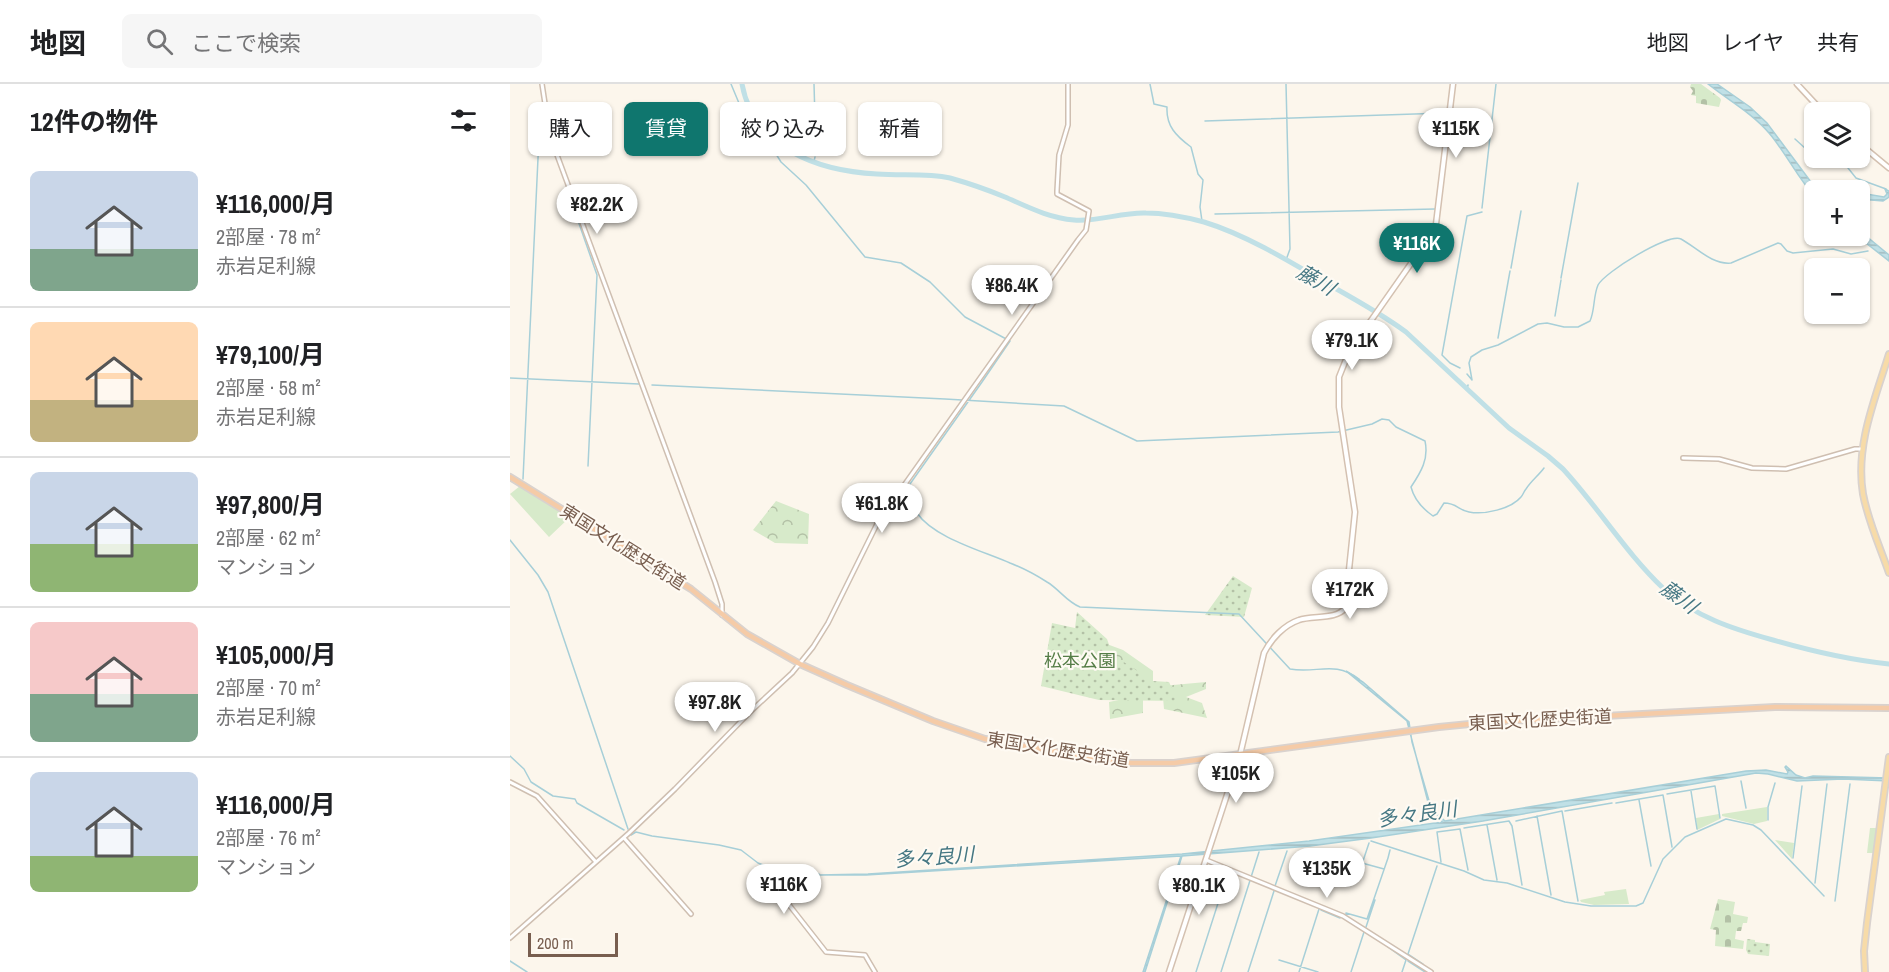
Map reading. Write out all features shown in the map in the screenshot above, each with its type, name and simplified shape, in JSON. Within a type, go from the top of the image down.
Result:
[{"type":"highway","name":"東国文化歴史街道","points":[[510,477],[691,589],[747,634],[800,664],[847,686],[974,736],[1083,758],[1131,763],[1174,763],[1490,722],[1800,706],[1889,708]]},
{"type":"main road","points":[[1169,972],[1240,755],[1264,653],[1270,641],[1295,621],[1336,614],[1345,608],[1355,518],[1338,396],[1341,371],[1349,352],[1436,224],[1453,84]]},
{"type":"main road","points":[[1797,84],[1814,102]]},
{"type":"main road","points":[[1870,152],[1889,168]]},
{"type":"main road","points":[[1889,354],[1862,449],[1861,473],[1864,497],[1889,573]]},
{"type":"main road","points":[[1865,972],[1866,932],[1889,757]]},
{"type":"street","points":[[542,84],[550,136],[715,582],[722,604],[722,615]]},
{"type":"street","points":[[510,938],[675,789],[756,705],[784,682],[800,664],[828,624],[878,522],[1086,230],[1089,211],[1057,194],[1059,155],[1068,125],[1068,84]]},
{"type":"street","points":[[1683,458],[1719,459],[1752,468],[1786,469],[1862,449]]},
{"type":"street","points":[[510,782],[537,796],[596,862]]},
{"type":"street","points":[[624,837],[691,914]]},
{"type":"street","points":[[1206,860],[1343,916],[1431,972]]},
{"type":"street","points":[[777,896],[790,906],[826,952],[865,955],[875,972]]},
{"type":"green space","points":[[1691,84],[1701,84],[1720,98],[1719,107],[1696,103],[1696,96],[1691,95],[1693,91]]},
{"type":"green space","points":[[520,486],[570,517],[549,537],[510,494]]},
{"type":"green space","points":[[776,501],[809,514],[808,544],[775,543],[753,530]]},
{"type":"green space","points":[[1233,576],[1252,588],[1244,617],[1205,615]]},
{"type":"green space","name":"松本公園","points":[[1077,612],[1107,639],[1112,653],[1119,659],[1153,681],[1169,682],[1178,701],[1099,700],[1041,686],[1052,623],[1075,628]]},
{"type":"green space","points":[[1104,643],[1123,650],[1153,671],[1153,681],[1103,680]]},
{"type":"green space","points":[[1206,682],[1206,689],[1186,697],[1202,703],[1207,718],[1164,709],[1162,686]]},
{"type":"green space","points":[[1143,695],[1143,713],[1110,719],[1109,702]]},
{"type":"green space","points":[[1767,807],[1767,821],[1754,824],[1722,816],[1722,814]]},
{"type":"green space","points":[[1719,814],[1720,819],[1697,830],[1696,818]]},
{"type":"green space","points":[[1870,828],[1877,828],[1874,853],[1867,853]]},
{"type":"green space","points":[[1775,840],[1794,843],[1792,859]]},
{"type":"green space","points":[[1626,889],[1629,904],[1594,905],[1580,900],[1605,895],[1604,892]]},
{"type":"green space","points":[[1718,899],[1735,902],[1733,914],[1748,917],[1741,931],[1736,931],[1735,939],[1744,941],[1743,949],[1715,946],[1716,930],[1710,929]]},
{"type":"green space","points":[[1747,939],[1770,944],[1769,956],[1748,954]]},
{"type":"water","points":[[1708,84],[1717,84],[1750,107],[1767,123],[1810,180],[1804,180],[1804,182],[1775,141],[1748,113]]},
{"type":"water","points":[[1885,189],[1889,191],[1889,197],[1883,201],[1870,200],[1870,195],[1884,197],[1887,194]]},
{"type":"water","points":[[1870,239],[1889,255],[1889,261],[1870,246]]},
{"type":"water","points":[[1346,671],[1363,682],[1409,722],[1411,738],[1407,721]]},
{"type":"water","points":[[1416,756],[1430,804],[1445,821],[1746,771],[1766,770],[1787,774],[1786,766],[1796,775],[1805,778],[1813,776],[1889,778],[1889,781],[1843,779],[1797,781],[1756,773],[1483,821],[1371,838],[1310,846],[1182,856],[1145,972],[1143,972],[1181,856],[866,875],[818,875],[868,874],[1182,854],[1309,841],[1442,822],[1429,806]]},
{"type":"waterway","points":[[731,84],[741,108],[748,137],[776,154],[781,162],[806,185],[865,257],[901,263],[930,282],[965,317],[1010,341],[910,484],[907,492],[916,511],[925,522],[947,537],[1034,574],[1080,607],[1239,614],[1290,669],[1341,670],[1359,679]]},
{"type":"waterway","name":"藤川","points":[[742,84],[749,106],[760,125],[775,140],[792,152],[833,168],[886,175],[950,178],[1065,219],[1092,220],[1137,213],[1182,217],[1204,222],[1253,242],[1361,303],[1406,332],[1509,428],[1563,469],[1650,574],[1663,588],[1688,607],[1715,621],[1758,636],[1830,655],[1889,664]]},
{"type":"waterway","points":[[814,84],[815,102]]},
{"type":"waterway","points":[[1150,84],[1154,104],[1167,107],[1170,125],[1191,147],[1198,174],[1203,180],[1200,207],[1202,221]]},
{"type":"waterway","points":[[1286,84],[1290,249],[1286,260]]},
{"type":"waterway","points":[[1482,208],[1496,84]]},
{"type":"waterway","points":[[1205,121],[1445,113]]},
{"type":"waterway","points":[[1795,139],[1804,147]]},
{"type":"waterway","points":[[523,479],[538,156]]},
{"type":"waterway","name":"藤川","points":[[814,161],[815,157]]},
{"type":"waterway","points":[[1848,168],[1856,178],[1886,189]]},
{"type":"waterway","points":[[1561,278],[1578,183]]},
{"type":"waterway","points":[[1215,214],[1435,209]]},
{"type":"waterway","points":[[1511,268],[1521,211]]},
{"type":"waterway","points":[[1460,368],[1450,363],[1442,355],[1467,216],[1482,212]]},
{"type":"waterway","points":[[576,215],[597,275],[588,466]]},
{"type":"waterway","points":[[1472,380],[1469,363],[1471,357],[1482,350],[1498,345],[1538,324],[1578,327],[1590,321],[1596,290],[1603,279],[1637,255],[1664,242],[1681,239],[1711,258],[1724,263],[1731,263],[1778,243],[1793,253],[1833,249],[1851,254],[1868,251]]},
{"type":"waterway","points":[[1498,338],[1510,271]]},
{"type":"waterway","points":[[1555,316],[1561,280]]},
{"type":"waterway","points":[[1467,374],[1472,380]]},
{"type":"waterway","points":[[510,378],[639,384]]},
{"type":"waterway","points":[[652,385],[1064,406],[1137,441],[1338,432],[1372,424],[1382,419],[1389,420],[1396,427],[1425,441],[1425,460],[1411,487],[1419,503],[1433,516],[1444,503],[1475,513],[1489,512],[1511,505],[1521,497],[1544,468]]},
{"type":"waterway","name":"藤川","points":[[1467,389],[1468,385]]},
{"type":"waterway","name":"多々良川","points":[[510,540],[538,575],[548,592],[628,829]]},
{"type":"waterway","points":[[510,756],[524,769],[531,782],[553,796],[575,799],[577,803],[624,830]]},
{"type":"waterway","points":[[1741,781],[1746,808]]},
{"type":"waterway","points":[[1768,820],[1768,807],[1775,783]]},
{"type":"waterway","points":[[1815,883],[1827,784]]},
{"type":"waterway","points":[[1835,901],[1850,784]]},
{"type":"waterway","points":[[1667,794],[1715,786],[1720,818]]},
{"type":"waterway","points":[[1793,858],[1802,786]]},
{"type":"waterway","points":[[1691,791],[1697,829]]},
{"type":"waterway","points":[[1616,803],[1663,795],[1672,847]]},
{"type":"waterway","points":[[1639,800],[1651,866]]},
{"type":"waterway","points":[[1565,811],[1612,803]]},
{"type":"waterway","points":[[1516,821],[1562,811],[1578,901]]},
{"type":"waterway","points":[[1537,816],[1551,895]]},
{"type":"waterway","points":[[1371,841],[1464,871],[1484,880],[1507,883],[1565,902],[1591,906],[1636,906],[1643,903],[1663,859],[1685,837],[1726,819],[1753,825],[1761,830],[1824,896]]},
{"type":"waterway","points":[[1464,828],[1509,821],[1512,826],[1522,885]]},
{"type":"waterway","points":[[1487,825],[1497,880]]},
{"type":"waterway","points":[[1441,862],[1437,832],[1460,829],[1468,870]]},
{"type":"waterway","name":"多々良川","points":[[631,835],[636,832],[719,845],[741,850],[758,863],[786,874],[819,874]]},
{"type":"waterway","points":[[1363,861],[1369,843]]},
{"type":"waterway","points":[[1388,858],[1390,850]]},
{"type":"waterway","points":[[1275,886],[1287,851]]},
{"type":"waterway","points":[[1221,972],[1259,852]]},
{"type":"waterway","points":[[1338,856],[1357,862]]},
{"type":"waterway","points":[[1346,915],[1346,913],[1367,919],[1388,858]]},
{"type":"waterway","points":[[1362,863],[1384,869]]},
{"type":"waterway","points":[[1423,964],[1408,954],[1437,866]]},
{"type":"waterway","points":[[1196,972],[1228,872]]},
{"type":"waterway","points":[[1248,972],[1274,891]]},
{"type":"waterway","points":[[1366,927],[1375,900]]},
{"type":"waterway","points":[[1299,972],[1319,909]]},
{"type":"waterway","points":[[1321,910],[1340,918]]},
{"type":"waterway","points":[[1351,972],[1364,932]]},
{"type":"waterway","points":[[1388,947],[1406,960],[1402,972]]},
{"type":"waterway","points":[[1279,960],[1318,972]]},
{"type":"waterway","points":[[510,961],[527,972]]},
{"type":"waterway","points":[[1408,961],[1425,972]]}]
